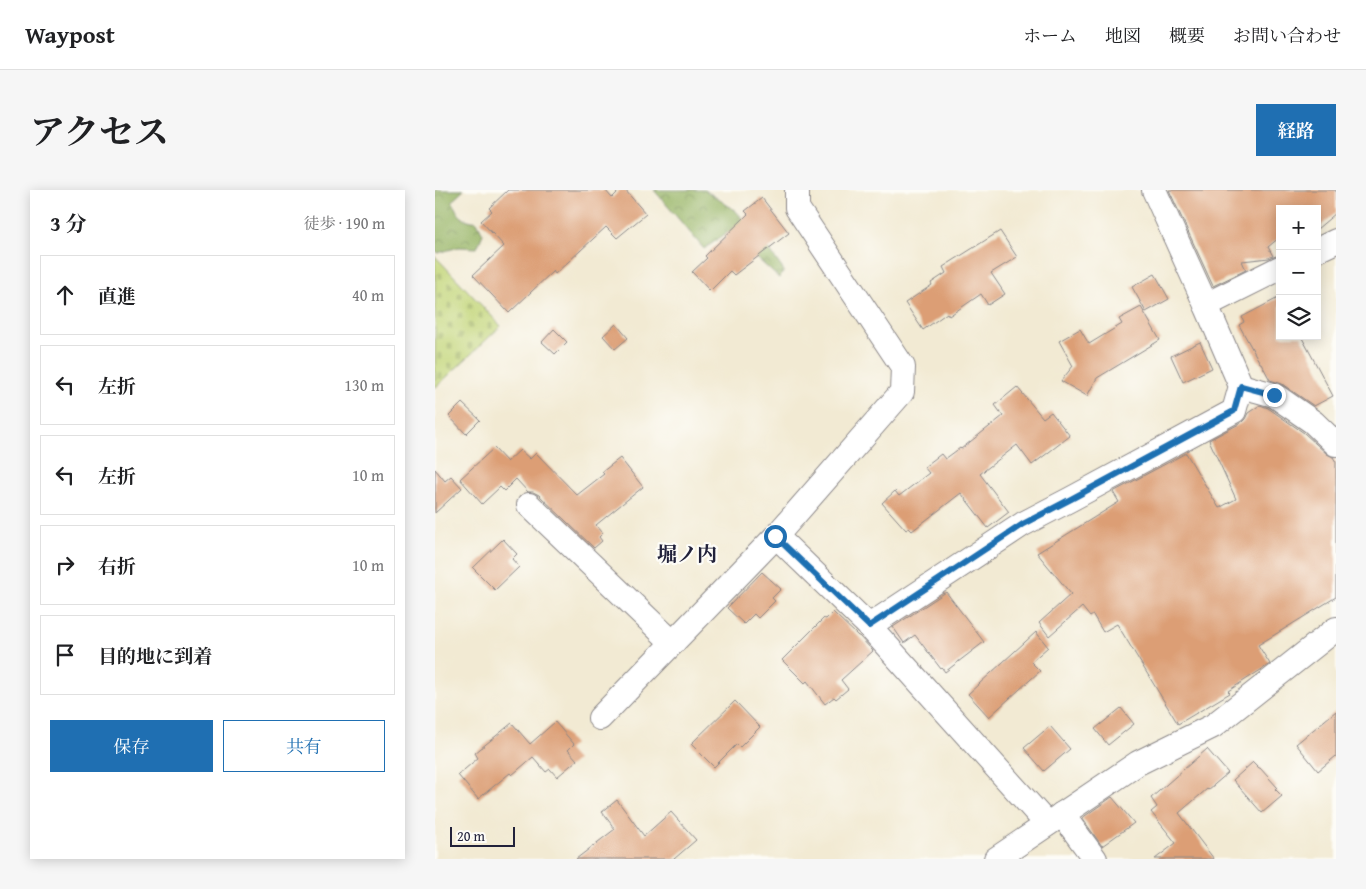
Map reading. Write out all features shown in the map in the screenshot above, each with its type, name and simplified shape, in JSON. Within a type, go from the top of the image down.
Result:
[{"type":"street","points":[[600,718],[775,536],[902,392],[903,367],[797,208],[797,190]]},
{"type":"street","points":[[869,626],[1023,524],[1234,411],[1241,386],[1154,190]]},
{"type":"street","points":[[1321,248],[1336,241]]},
{"type":"street","points":[[1206,305],[1276,270]]},
{"type":"street","points":[[1241,386],[1274,395],[1313,422],[1336,444]]},
{"type":"street","points":[[529,505],[673,643]]},
{"type":"street","points":[[775,536],[869,626],[1095,859]]},
{"type":"street","points":[[996,859],[1138,763],[1213,726],[1336,629]]},
{"type":"green space","points":[[435,190],[464,190],[452,201],[461,216],[467,220],[477,222],[483,234],[477,248],[459,247],[438,253],[435,250]]},
{"type":"green space","points":[[654,190],[705,190],[736,211],[768,248],[784,271],[779,278],[728,232],[704,249]]},
{"type":"green space","points":[[435,256],[501,326],[435,388]]},
{"type":"building","points":[[508,190],[605,190],[612,198],[620,190],[625,190],[646,214],[617,238],[606,227],[555,274],[553,271],[509,313],[473,275],[504,246],[481,221],[492,211],[489,208]]},
{"type":"building","points":[[1169,190],[1336,190],[1336,213],[1321,226],[1321,205],[1276,205],[1276,240],[1268,247],[1273,256],[1242,261],[1246,270],[1213,286]]},
{"type":"building","points":[[762,198],[789,233],[734,275],[730,271],[710,291],[692,272],[707,258],[705,256],[748,214],[745,211]]},
{"type":"building","points":[[1000,231],[1017,257],[991,273],[1005,294],[988,305],[981,294],[949,316],[947,313],[923,330],[905,303],[946,273],[943,267]]},
{"type":"building","points":[[1155,274],[1169,299],[1146,312],[1132,287]]},
{"type":"building","points":[[1276,299],[1276,340],[1303,340],[1333,396],[1314,406],[1282,384],[1270,380],[1239,325],[1244,322],[1242,317]]},
{"type":"building","points":[[1141,307],[1160,340],[1097,378],[1087,396],[1061,381],[1073,366],[1059,341],[1080,329],[1089,344],[1122,324],[1119,319]]},
{"type":"building","points":[[616,324],[628,338],[615,349],[603,336]]},
{"type":"building","points":[[554,329],[567,342],[555,354],[542,342]]},
{"type":"building","points":[[1200,342],[1212,368],[1183,382],[1171,356]]},
{"type":"building","points":[[1017,387],[1043,418],[1051,412],[1070,436],[1032,465],[1017,445],[980,474],[1009,512],[988,528],[961,493],[912,531],[909,528],[906,530],[882,503],[895,491],[899,496],[929,473],[924,467],[941,454],[945,459],[1003,416],[995,405]]},
{"type":"building","points":[[462,403],[480,420],[466,434],[449,416]]},
{"type":"building","points":[[1260,405],[1268,408],[1304,433],[1327,454],[1333,457],[1336,462],[1336,597],[1258,645],[1270,664],[1228,691],[1230,693],[1178,724],[1117,624],[1103,632],[1093,615],[1090,617],[1082,607],[1049,636],[1039,623],[1071,594],[1037,553],[1119,502],[1113,492],[1186,453],[1219,508],[1236,499],[1209,440],[1241,423],[1248,413]]},
{"type":"building","points":[[494,448],[507,462],[520,450],[530,459],[536,453],[577,495],[604,474],[602,472],[620,458],[643,487],[596,525],[603,533],[599,537],[602,541],[594,548],[539,495],[528,492],[516,479],[504,491],[500,487],[482,504],[460,479]]},
{"type":"building","points":[[435,469],[445,481],[451,476],[462,488],[435,513]]},
{"type":"building","points":[[503,539],[517,554],[512,559],[519,567],[495,590],[473,568]]},
{"type":"building","points":[[762,572],[781,589],[772,598],[775,601],[758,618],[754,614],[744,624],[727,608]]},
{"type":"building","points":[[946,592],[984,642],[945,672],[915,635],[904,643],[893,627]]},
{"type":"building","points":[[833,612],[873,651],[841,680],[848,689],[836,699],[834,697],[825,704],[807,681],[805,683],[782,660],[824,618],[826,619]]},
{"type":"building","points":[[1036,632],[1048,647],[1031,662],[1040,671],[989,717],[968,694]]},
{"type":"building","points":[[735,701],[760,727],[740,747],[737,744],[714,767],[691,744]]},
{"type":"building","points":[[1121,708],[1134,724],[1108,745],[1095,729]]},
{"type":"building","points":[[1336,711],[1336,756],[1318,771],[1296,744]]},
{"type":"building","points":[[555,722],[574,744],[568,750],[577,760],[557,777],[550,769],[546,772],[533,757],[512,775],[510,773],[478,799],[458,775],[478,758],[475,753],[512,723],[530,744]]},
{"type":"building","points":[[1050,726],[1070,749],[1044,771],[1024,748]]},
{"type":"building","points":[[1207,749],[1228,773],[1179,813],[1214,859],[1155,859],[1176,843],[1151,812],[1157,807],[1151,798]]},
{"type":"building","points":[[1253,762],[1277,787],[1275,789],[1282,796],[1262,813],[1233,780]]},
{"type":"building","points":[[1112,797],[1134,823],[1102,846],[1082,818]]},
{"type":"building","points":[[617,800],[644,836],[671,812],[696,840],[674,859],[576,859],[615,829],[602,812]]},
{"type":"district","name":"堀ノ内","points":[[687,554]]},
{"type":"route","points":[[775,536],[869,626],[1023,524],[1234,411],[1241,386],[1274,395]]}]
